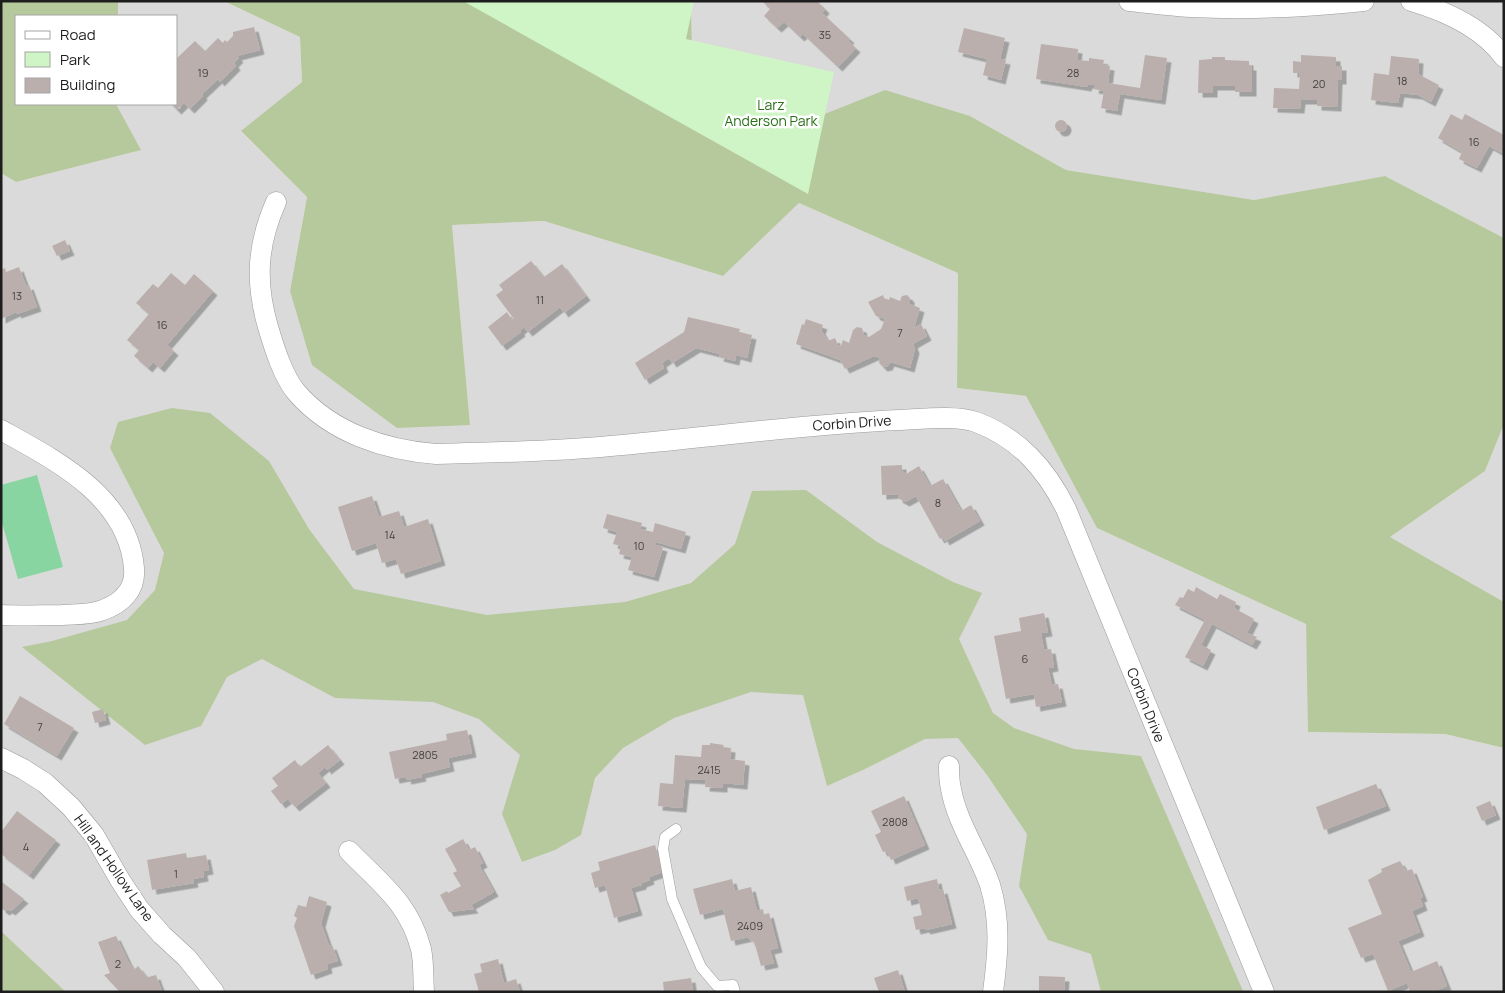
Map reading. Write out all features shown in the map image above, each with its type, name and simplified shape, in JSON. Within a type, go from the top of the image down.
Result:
[{"type":"street","points":[[1129,1],[1189,7],[1229,8],[1282,7],[1364,1]]},
{"type":"street","points":[[1411,1],[1460,20],[1482,35],[1504,57]]},
{"type":"street","name":"Corbin Drive","points":[[276,202],[267,223],[259,264],[264,314],[274,347],[296,392],[330,420],[352,434],[384,447],[436,454],[608,447],[842,422],[945,419],[974,421],[998,432],[1019,447],[1038,465],[1054,486],[1066,509],[1264,992]]},
{"type":"street","points":[[1,430],[57,460],[102,498],[117,518],[126,535],[133,557],[135,574],[129,593],[117,604],[102,611],[86,614],[1,615]]},
{"type":"street","name":"Hill and Hollow Lane","points":[[1,758],[45,783],[71,807],[94,835],[139,909],[162,935],[187,958],[214,992]]},
{"type":"street","points":[[949,766],[951,789],[957,811],[990,884],[996,910],[999,936],[993,992]]},
{"type":"street","points":[[349,852],[379,882],[388,888],[402,905],[412,924],[421,951],[424,992]]},
{"type":"lane","points":[[676,829],[664,837],[663,849],[672,899],[701,968],[717,986],[733,986],[735,992]]},
{"type":"shaded area","points":[[118,1],[224,1],[300,37],[302,82],[241,132],[307,197],[290,291],[470,425],[452,225],[544,221],[723,276],[799,203],[958,273],[957,388],[1026,396],[1097,528],[1306,624],[1309,732],[1445,734],[1504,748],[1504,992],[66,992],[1,931],[1,173],[16,182],[140,150],[117,105],[178,105],[178,15],[118,15]]},
{"type":"shaded area","points":[[691,1],[1504,1],[1504,238],[1385,176],[1254,200],[1066,170],[970,116],[787,129],[693,108]]},
{"type":"shaded area","points":[[1504,424],[1504,602],[1390,537],[1485,471]]},
{"type":"green space","points":[[1,1],[118,1],[118,15],[15,15],[15,105],[117,105],[141,150],[16,182],[1,173]]},
{"type":"green space","points":[[224,1],[691,1],[693,108],[787,129],[885,90],[970,116],[1066,170],[1254,200],[1385,176],[1504,238],[1504,424],[1485,471],[1390,537],[1504,602],[1504,748],[1445,734],[1308,732],[1306,624],[1097,528],[1026,396],[957,388],[958,273],[799,203],[723,276],[544,221],[452,225],[470,425],[397,428],[312,365],[290,291],[307,197],[241,131],[302,82],[300,37]]},
{"type":"green space","name":"Larz Anderson Park","points":[[463,1],[694,1],[686,39],[834,72],[808,194]]},
{"type":"green space","points":[[172,408],[210,413],[269,461],[309,529],[354,589],[487,615],[625,602],[691,583],[735,544],[752,491],[806,490],[877,542],[953,582],[982,593],[959,639],[993,713],[1014,728],[1074,749],[1141,756],[1243,991],[1101,992],[1091,954],[1048,940],[1019,886],[1027,834],[987,775],[958,738],[925,739],[827,786],[803,695],[751,692],[674,718],[623,748],[595,778],[581,835],[555,850],[522,862],[502,814],[520,755],[479,719],[433,702],[335,698],[262,659],[227,677],[201,726],[145,745],[22,647],[52,641],[127,620],[155,590],[164,553],[110,448],[118,422]]},
{"type":"green space","points":[[37,475],[63,567],[18,579],[1,519],[1,485]]},
{"type":"green space","points":[[1,931],[66,992],[1,992]]},
{"type":"building","points":[[762,1],[817,1],[825,9],[822,13],[850,39],[848,41],[856,48],[838,67],[803,34],[800,37],[784,22],[777,28],[764,16],[770,9]]},
{"type":"building","points":[[254,27],[260,50],[237,56],[239,58],[234,63],[236,66],[220,82],[218,79],[190,109],[184,103],[177,110],[172,105],[178,105],[178,57],[195,41],[205,51],[218,38],[223,43],[225,40],[227,42],[233,36],[233,32]]},
{"type":"building","points":[[964,28],[1005,38],[1000,59],[1006,60],[1001,80],[983,75],[987,59],[958,52]]},
{"type":"building","points":[[1041,44],[1078,49],[1077,60],[1089,61],[1089,58],[1104,60],[1103,65],[1110,66],[1108,83],[1140,88],[1145,55],[1167,58],[1161,100],[1120,94],[1117,111],[1101,108],[1104,91],[1094,89],[1095,85],[1088,84],[1087,87],[1036,79]]},
{"type":"building","points":[[1301,55],[1336,57],[1336,66],[1342,66],[1342,80],[1338,80],[1337,107],[1317,106],[1317,100],[1301,100],[1300,109],[1273,108],[1274,88],[1299,89],[1300,73],[1293,73],[1293,61],[1301,62]]},
{"type":"building","points":[[1391,56],[1419,59],[1418,74],[1439,85],[1431,102],[1418,95],[1400,93],[1398,103],[1371,100],[1374,73],[1389,75]]},
{"type":"building","points":[[1212,57],[1225,57],[1225,60],[1249,61],[1249,66],[1252,66],[1252,92],[1235,92],[1235,86],[1213,86],[1213,93],[1198,93],[1199,60],[1212,59]]},
{"type":"building","points":[[1451,114],[1462,120],[1465,114],[1504,135],[1504,154],[1489,146],[1477,168],[1459,159],[1462,152],[1438,138]]},
{"type":"building","points":[[1059,120],[1063,120],[1067,126],[1063,132],[1059,132],[1055,128],[1055,124]]},
{"type":"building","points":[[65,240],[70,251],[57,256],[52,246]]},
{"type":"building","points":[[531,261],[544,277],[562,264],[586,296],[564,313],[560,307],[528,332],[524,327],[520,330],[521,332],[502,346],[488,327],[507,312],[512,320],[514,319],[496,295],[503,290],[499,285]]},
{"type":"building","points":[[19,267],[26,286],[29,285],[37,307],[17,314],[16,312],[1,319],[1,270],[5,268],[6,272]]},
{"type":"building","points":[[171,273],[185,285],[194,274],[213,291],[167,345],[174,351],[160,368],[153,362],[148,368],[134,356],[139,350],[127,340],[149,314],[136,303],[153,284],[158,288]]},
{"type":"building","points":[[883,295],[884,298],[889,300],[890,297],[900,301],[902,296],[907,295],[910,298],[910,304],[920,308],[914,328],[921,324],[927,336],[913,344],[915,349],[910,368],[890,362],[888,366],[883,367],[879,363],[880,358],[874,356],[845,369],[840,360],[796,344],[802,324],[804,325],[806,319],[823,325],[821,330],[828,341],[835,338],[838,345],[841,346],[843,340],[849,343],[853,330],[857,327],[862,328],[864,335],[869,337],[881,329],[885,319],[876,316],[868,302]]},
{"type":"building","points":[[688,317],[740,329],[739,332],[752,335],[747,358],[736,355],[735,361],[719,357],[720,354],[696,348],[672,363],[669,358],[662,363],[664,368],[645,380],[635,363],[684,332]]},
{"type":"building","points":[[902,465],[902,471],[906,474],[919,466],[930,486],[943,479],[961,511],[971,505],[980,521],[945,541],[943,537],[940,539],[916,496],[905,502],[898,498],[898,494],[882,495],[881,466]]},
{"type":"building","points":[[372,496],[379,517],[399,511],[404,527],[428,519],[441,561],[401,574],[396,559],[382,563],[376,543],[352,551],[338,507]]},
{"type":"building","points":[[607,514],[642,523],[640,529],[653,532],[655,523],[686,532],[681,549],[656,542],[656,545],[663,547],[654,577],[628,570],[632,557],[619,554],[621,546],[613,544],[617,532],[603,528]]},
{"type":"building","points":[[1196,587],[1217,599],[1220,594],[1236,602],[1234,608],[1254,619],[1247,633],[1257,637],[1252,645],[1212,624],[1201,645],[1211,650],[1203,666],[1185,657],[1205,620],[1175,605],[1180,597],[1183,598],[1188,589],[1194,592]]},
{"type":"building","points":[[1044,613],[1048,632],[1041,633],[1044,650],[1051,649],[1054,667],[1048,668],[1052,685],[1058,684],[1062,702],[1036,707],[1034,694],[1006,699],[994,636],[1021,631],[1019,618]]},
{"type":"building","points":[[20,696],[74,728],[57,756],[4,724]]},
{"type":"building","points":[[103,709],[106,720],[95,723],[92,712]]},
{"type":"building","points":[[467,730],[472,753],[448,758],[450,767],[421,774],[422,777],[407,780],[406,777],[395,779],[389,752],[447,740],[446,734]]},
{"type":"building","points":[[710,743],[731,748],[730,759],[745,761],[743,785],[723,783],[723,788],[705,787],[706,780],[685,779],[682,808],[658,806],[660,783],[673,784],[675,755],[701,757],[702,745],[710,745]]},
{"type":"building","points":[[328,745],[340,760],[327,770],[325,767],[318,773],[326,783],[295,807],[288,799],[281,804],[271,791],[278,786],[272,778],[295,760],[300,767]]},
{"type":"building","points":[[1376,784],[1386,806],[1324,830],[1316,807]]},
{"type":"building","points":[[904,796],[925,845],[891,860],[887,851],[883,852],[875,835],[881,832],[871,811]]},
{"type":"building","points":[[1490,801],[1496,815],[1482,821],[1476,807]]},
{"type":"building","points":[[17,811],[56,840],[29,875],[1,854],[1,832]]},
{"type":"building","points":[[463,839],[469,850],[475,847],[483,863],[479,865],[494,892],[471,905],[474,909],[449,912],[440,895],[461,886],[453,873],[457,871],[445,849]]},
{"type":"building","points":[[655,845],[663,872],[649,877],[650,880],[642,883],[642,885],[631,888],[638,911],[614,918],[605,885],[595,888],[591,873],[600,870],[598,862]]},
{"type":"building","points":[[186,853],[187,858],[206,855],[209,870],[203,871],[204,877],[193,879],[194,883],[152,890],[147,860]]},
{"type":"building","points":[[1400,861],[1406,871],[1412,869],[1423,897],[1420,898],[1423,906],[1412,911],[1420,932],[1398,941],[1411,972],[1437,961],[1447,986],[1433,992],[1410,992],[1407,983],[1388,991],[1373,954],[1361,958],[1348,928],[1382,914],[1368,880],[1382,872],[1381,869]]},
{"type":"building","points":[[732,879],[735,891],[751,887],[757,911],[763,909],[764,915],[769,913],[778,948],[770,950],[774,963],[761,966],[754,941],[751,942],[749,937],[731,941],[723,909],[700,915],[693,889]]},
{"type":"building","points":[[937,879],[939,890],[943,889],[952,924],[926,930],[925,928],[916,930],[913,917],[922,915],[918,898],[907,901],[904,887]]},
{"type":"building","points":[[2,882],[24,899],[11,911],[8,909],[5,911],[1,908]]},
{"type":"building","points":[[309,896],[327,902],[321,923],[329,946],[332,945],[338,961],[327,964],[328,969],[311,975],[294,926],[297,918],[294,916],[298,905],[306,907]]},
{"type":"building","points":[[116,936],[134,970],[138,966],[146,976],[141,979],[156,975],[162,992],[120,992],[104,975],[110,973],[98,942]]},
{"type":"building","points":[[498,959],[504,983],[516,979],[520,992],[479,992],[474,974],[482,972],[480,964]]},
{"type":"building","points":[[898,970],[905,992],[879,992],[874,978]]},
{"type":"building","points":[[1039,976],[1065,977],[1064,992],[1039,992]]},
{"type":"building","points":[[691,978],[693,992],[664,992],[663,982]]}]
